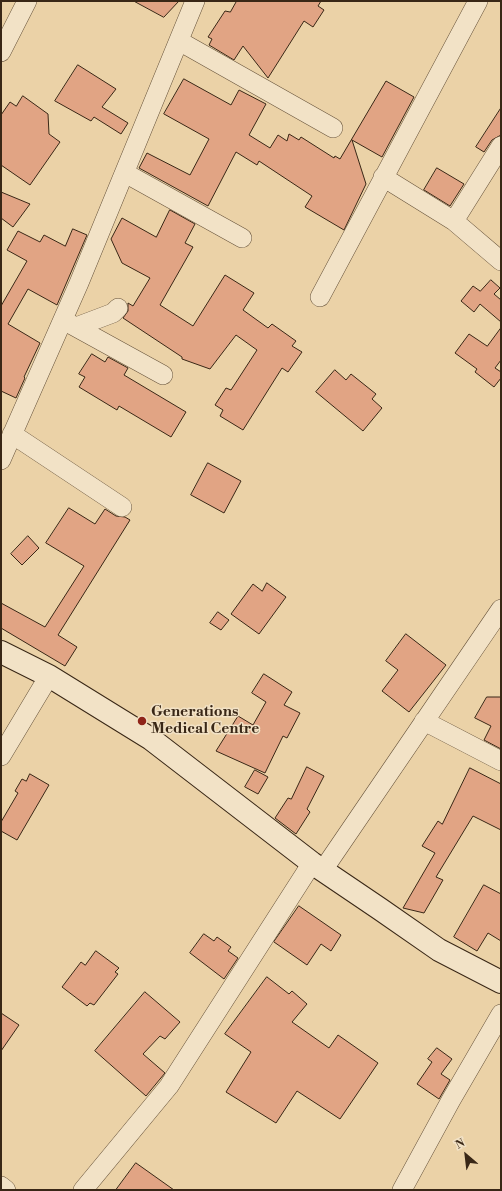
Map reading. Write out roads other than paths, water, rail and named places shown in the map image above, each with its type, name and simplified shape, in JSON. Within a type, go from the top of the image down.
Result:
[{"type":"street","points":[[1,52],[26,1]]},
{"type":"street","points":[[1,460],[12,434],[69,323],[125,173],[195,1]]},
{"type":"street","points":[[320,298],[383,177],[478,1]]},
{"type":"street","points":[[179,41],[333,128]]},
{"type":"street","points":[[454,221],[501,146]]},
{"type":"street","points":[[125,173],[242,238]]},
{"type":"street","points":[[383,177],[454,221],[501,261]]},
{"type":"street","points":[[69,323],[113,313],[118,308]]},
{"type":"street","points":[[69,323],[163,375]]},
{"type":"street","points":[[12,434],[122,507]]},
{"type":"street","points":[[83,1190],[169,1086],[318,866],[424,721],[501,609]]},
{"type":"street","points":[[1,652],[49,676],[151,739],[318,866],[439,950],[501,982]]},
{"type":"street","points":[[1,756],[49,676]]},
{"type":"street","points":[[424,721],[501,761]]},
{"type":"street","points":[[402,1190],[451,1100],[501,1014]]},
{"type":"street","points":[[1,1186],[6,1190]]},
{"type":"place","name":"Generations Medical Centre","points":[[142,721]]}]
